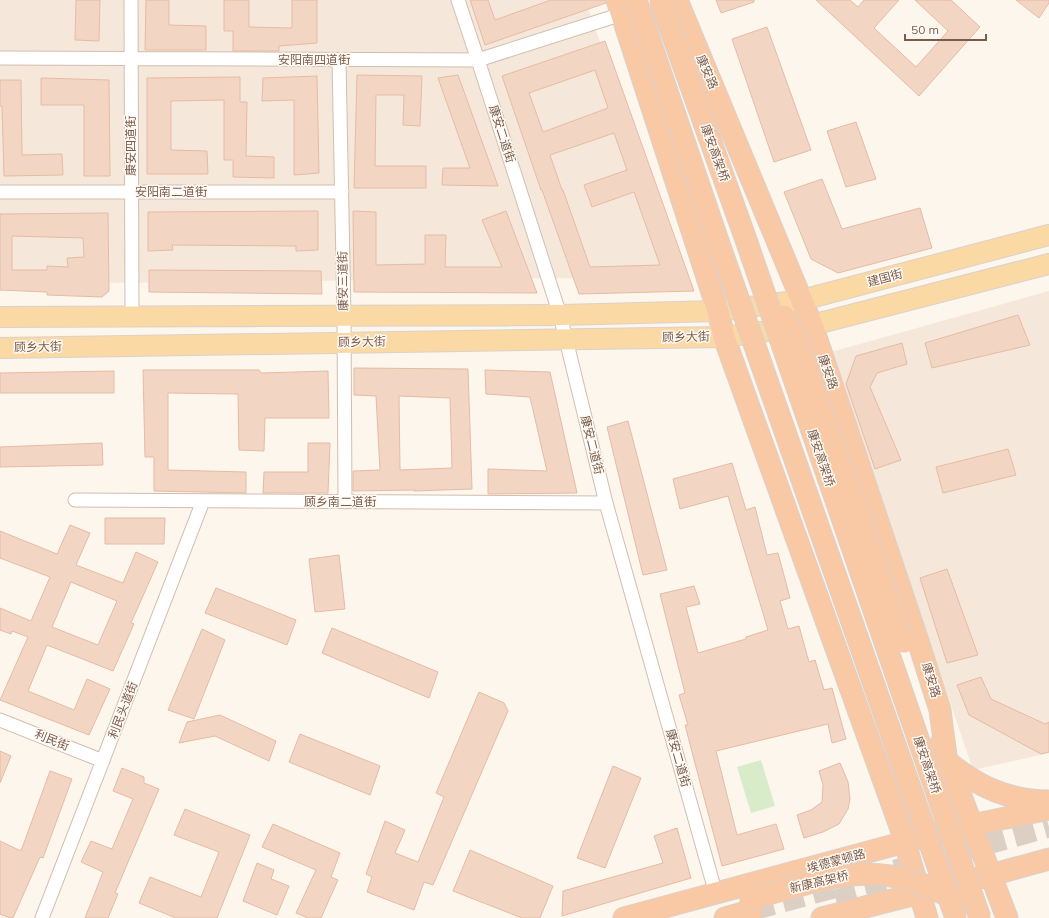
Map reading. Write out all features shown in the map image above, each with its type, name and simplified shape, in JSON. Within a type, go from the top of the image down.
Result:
[{"type":"highway","name":"康安高架桥","points":[[660,0],[745,236],[979,918]]},
{"type":"highway","name":"康安路","points":[[677,0],[812,325],[920,644],[940,710],[947,759]]},
{"type":"highway","name":"康安高架桥","points":[[625,5],[718,241],[956,918]]},
{"type":"highway","points":[[625,5],[718,311],[724,337],[901,829],[927,918]]},
{"type":"highway","name":"康安路","points":[[745,236],[797,341],[904,642],[1008,918]]},
{"type":"highway","points":[[718,241],[749,366],[894,779],[899,800],[901,829]]},
{"type":"highway","points":[[947,759],[975,782],[999,793],[1015,797],[1049,801]]},
{"type":"highway","name":"埃德蒙顿路","points":[[624,918],[894,845],[972,825],[1049,809]]},
{"type":"highway","points":[[822,918],[1049,859]]},
{"type":"highway","name":"新康高架桥","points":[[678,918],[834,877],[869,874],[910,879],[926,885],[956,901],[979,918]]},
{"type":"highway","points":[[921,896],[936,918]]},
{"type":"highway","points":[[725,918],[753,910]]},
{"type":"main road","name":"建国街","points":[[718,311],[802,300],[1049,236]]},
{"type":"main road","points":[[724,337],[812,325],[1049,264]]},
{"type":"main road","name":"顾乡大街","points":[[0,317],[560,315],[718,311]]},
{"type":"main road","name":"顾乡大街","points":[[0,348],[724,337]]},
{"type":"street","name":"康安四道街","points":[[131,0],[132,316]]},
{"type":"street","name":"康安二道街","points":[[458,0],[560,315],[606,503],[716,894]]},
{"type":"street","name":"安阳南四道街","points":[[0,58],[478,60],[625,5]]},
{"type":"street","name":"康安三道街","points":[[339,60],[344,316],[345,502]]},
{"type":"street","name":"安阳南二道街","points":[[0,192],[342,192]]},
{"type":"street","name":"顾乡南二道街","points":[[75,500],[606,503]]},
{"type":"street","name":"利民头道街","points":[[42,918],[202,501]]},
{"type":"street","name":"利民街","points":[[0,720],[103,761]]},
{"type":"shaded area","points":[[0,0],[585,0],[684,277],[0,284]]},
{"type":"shaded area","points":[[1049,291],[1049,753],[973,770],[831,352]]},
{"type":"green space","points":[[761,760],[775,806],[751,813],[737,767]]},
{"type":"building","points":[[76,0],[100,0],[99,41],[75,40]]},
{"type":"building","points":[[146,0],[169,0],[169,25],[206,26],[206,50],[145,50]]},
{"type":"building","points":[[224,0],[249,0],[249,27],[292,28],[292,0],[317,0],[317,43],[279,46],[279,51],[233,51],[233,31],[224,31]]},
{"type":"building","points":[[470,0],[488,0],[495,20],[551,0],[605,0],[606,3],[485,45]]},
{"type":"building","points":[[716,0],[754,0],[754,2],[721,13]]},
{"type":"building","points":[[816,0],[850,0],[858,7],[864,0],[899,0],[874,28],[916,67],[948,31],[915,0],[951,0],[980,27],[919,96]]},
{"type":"building","points":[[1016,0],[1049,0],[1049,3],[1039,18]]},
{"type":"building","points":[[767,27],[811,150],[774,162],[732,39]]},
{"type":"building","points":[[605,41],[694,291],[579,294],[502,76]],"holes":[[[595,70],[608,108],[543,132],[529,93]],[[614,133],[627,170],[584,185],[592,207],[634,192],[660,265],[590,267],[562,190],[550,155]]]},
{"type":"building","points":[[357,75],[422,76],[420,126],[403,125],[404,95],[376,95],[375,166],[426,166],[426,188],[354,188]]},
{"type":"building","points":[[458,75],[498,186],[442,185],[443,168],[470,168],[438,78]]},
{"type":"building","points":[[317,76],[319,173],[294,175],[294,100],[262,101],[263,78]]},
{"type":"building","points":[[240,77],[240,102],[247,102],[246,156],[274,157],[274,178],[233,177],[233,160],[224,160],[224,100],[171,101],[171,150],[207,151],[208,174],[147,174],[147,78]]},
{"type":"building","points":[[41,78],[109,80],[110,176],[84,176],[84,105],[41,105]]},
{"type":"building","points":[[0,80],[21,80],[22,155],[62,154],[63,175],[4,176]]},
{"type":"building","points":[[856,122],[876,179],[846,187],[827,131]]},
{"type":"building","points":[[822,179],[842,229],[920,208],[932,248],[838,273],[811,259],[784,192]]},
{"type":"building","points":[[318,211],[318,250],[296,251],[296,246],[172,245],[173,250],[148,251],[148,212]]},
{"type":"building","points":[[353,211],[376,212],[376,265],[425,264],[425,235],[446,235],[445,267],[502,267],[482,220],[506,211],[537,293],[354,292]]},
{"type":"building","points":[[108,213],[109,291],[102,297],[47,295],[47,292],[0,290],[0,214]],"holes":[[[12,236],[83,238],[84,257],[67,258],[68,267],[47,266],[47,270],[12,270]]]},
{"type":"building","points":[[149,270],[321,271],[322,294],[149,292]]},
{"type":"building","points":[[1018,315],[1030,345],[932,368],[925,343]]},
{"type":"building","points":[[902,343],[907,364],[877,373],[870,387],[901,460],[875,469],[846,384],[856,356]]},
{"type":"building","points":[[354,368],[468,369],[472,489],[353,491],[353,471],[380,470],[376,396],[354,395]],"holes":[[[399,396],[450,398],[452,468],[400,470]]]},
{"type":"building","points":[[143,370],[259,370],[261,373],[328,371],[329,418],[265,418],[264,451],[239,450],[238,394],[168,393],[168,470],[246,472],[246,493],[154,491],[154,457],[145,457]]},
{"type":"building","points":[[485,370],[550,372],[577,493],[488,494],[488,469],[547,471],[530,397],[486,394]]},
{"type":"building","points":[[114,371],[114,393],[0,393],[0,373]]},
{"type":"building","points":[[628,421],[667,570],[643,575],[607,427]]},
{"type":"building","points":[[102,443],[103,465],[0,467],[0,447]]},
{"type":"building","points":[[308,443],[330,443],[328,493],[263,493],[264,472],[308,472]]},
{"type":"building","points":[[1008,449],[1016,475],[943,493],[936,467]]},
{"type":"building","points":[[732,463],[746,510],[755,507],[767,555],[778,553],[790,598],[780,601],[788,629],[799,626],[809,662],[815,660],[824,690],[832,688],[846,739],[832,743],[828,724],[716,751],[737,835],[776,824],[784,849],[722,866],[685,725],[688,725],[679,695],[685,693],[660,594],[694,586],[700,604],[686,607],[698,653],[746,639],[746,637],[768,630],[728,496],[680,509],[673,479]]},
{"type":"building","points":[[105,518],[165,518],[164,544],[105,544]]},
{"type":"building","points":[[70,525],[90,533],[76,565],[123,583],[136,552],[158,562],[131,623],[134,624],[113,671],[47,645],[28,691],[74,710],[87,679],[110,689],[89,735],[0,700],[28,637],[12,631],[11,634],[0,630],[0,608],[31,621],[50,577],[0,558],[0,531],[57,554]],"holes":[[[71,582],[117,601],[98,645],[52,627]]]},
{"type":"building","points":[[339,555],[345,609],[315,612],[309,559]]},
{"type":"building","points":[[947,569],[978,655],[947,663],[920,578]]},
{"type":"building","points":[[216,588],[296,620],[287,645],[205,613]]},
{"type":"building","points":[[332,628],[438,672],[429,698],[322,653]]},
{"type":"building","points":[[202,629],[225,640],[194,719],[168,710]]},
{"type":"building","points":[[981,677],[991,699],[1045,724],[1049,722],[1049,752],[1041,754],[969,715],[957,685]]},
{"type":"building","points":[[479,692],[504,703],[508,711],[433,885],[424,882],[414,910],[367,892],[372,877],[366,874],[385,821],[405,830],[395,853],[418,862],[444,797],[436,793]]},
{"type":"building","points":[[220,715],[276,741],[269,761],[215,736],[179,743],[187,722]]},
{"type":"building","points":[[300,734],[380,766],[370,795],[289,762]]},
{"type":"building","points":[[0,751],[11,756],[0,783]]},
{"type":"building","points":[[840,763],[848,782],[850,799],[848,809],[839,824],[823,832],[804,838],[797,815],[811,810],[822,802],[823,785],[819,771]]},
{"type":"building","points":[[613,766],[641,778],[605,868],[577,858]]},
{"type":"building","points":[[122,768],[144,777],[144,783],[159,789],[115,893],[118,894],[108,918],[85,918],[103,872],[81,862],[91,841],[112,849],[133,799],[113,791]]},
{"type":"building","points":[[50,771],[72,779],[43,858],[40,857],[13,918],[10,918],[0,914],[0,841],[21,851]]},
{"type":"building","points":[[185,809],[250,835],[217,918],[176,918],[139,903],[150,877],[201,897],[219,852],[174,835]]},
{"type":"building","points":[[273,824],[340,853],[331,877],[338,880],[321,918],[308,918],[296,913],[316,870],[262,847]]},
{"type":"building","points":[[677,828],[691,878],[562,916],[563,891],[663,863],[654,836]]},
{"type":"building","points":[[470,850],[553,886],[540,918],[522,918],[453,891]]},
{"type":"building","points":[[257,863],[274,870],[271,879],[289,886],[277,915],[243,901]]},
{"type":"tunnel","points":[[895,870],[1049,827]]},
{"type":"tunnel","points":[[836,900],[914,879]]},
{"type":"tunnel","points":[[753,910],[852,883]]}]
